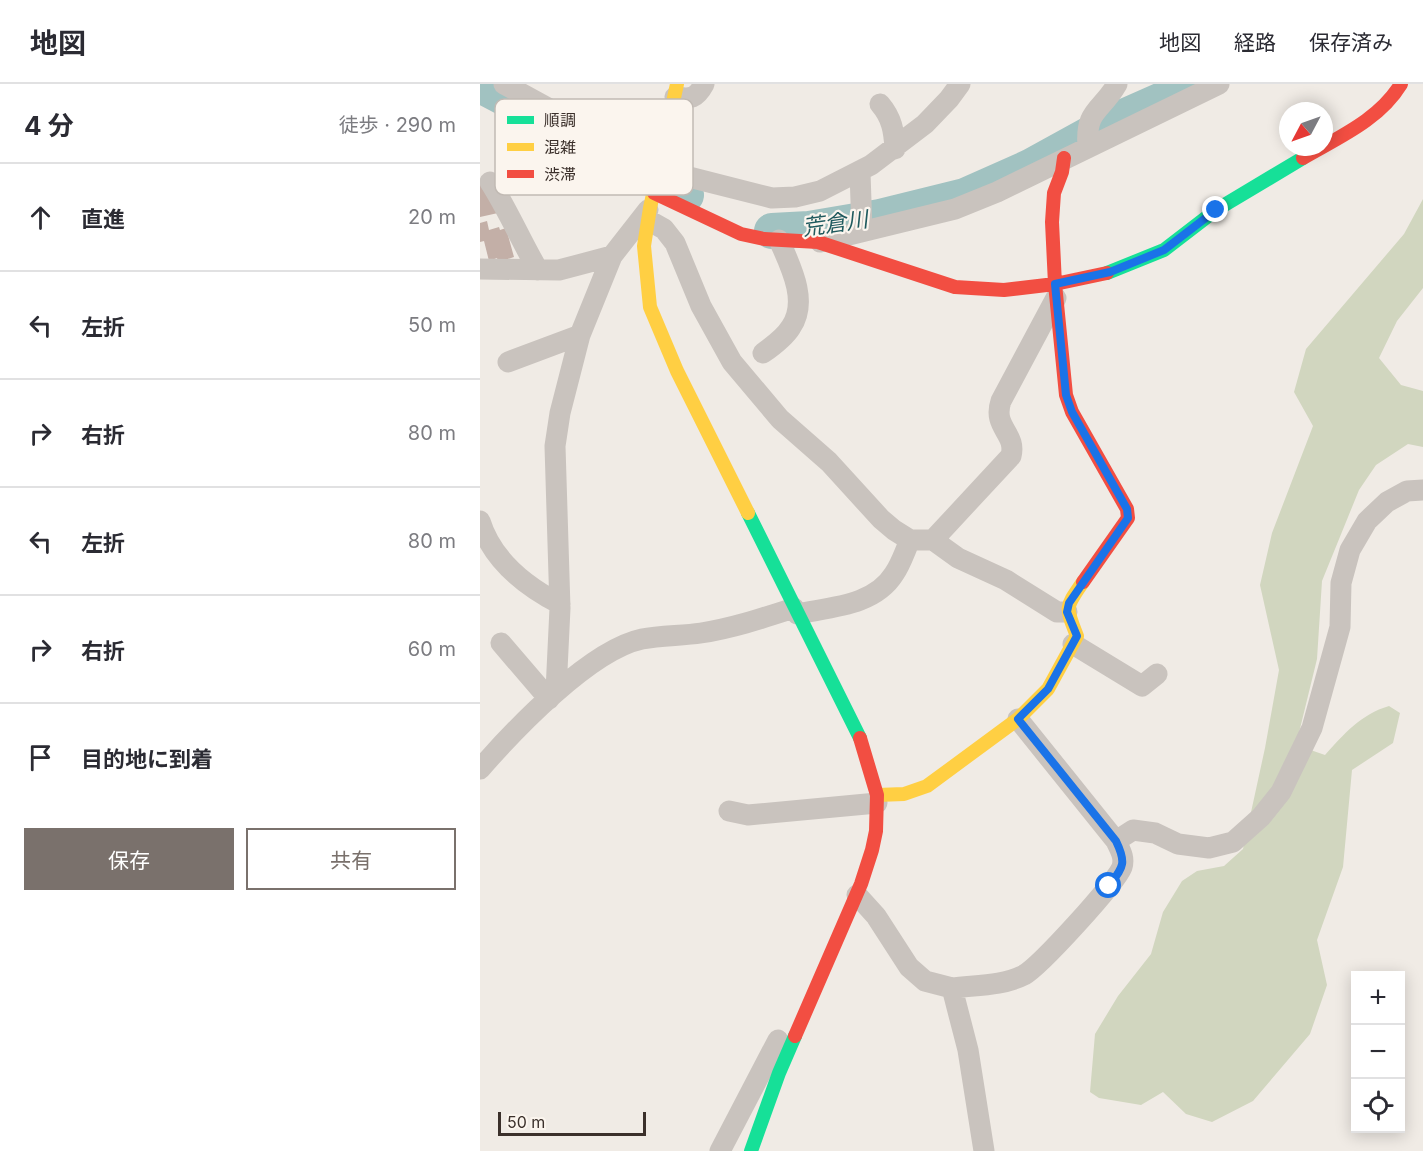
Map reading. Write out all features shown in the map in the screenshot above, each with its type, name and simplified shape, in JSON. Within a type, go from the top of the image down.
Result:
[{"type":"street","points":[[504,84],[531,99]]},
{"type":"street","points":[[676,91],[690,99],[699,93],[704,84]]},
{"type":"street","points":[[693,178],[772,198],[820,191],[860,172],[895,149],[925,124],[960,84]]},
{"type":"street","points":[[1088,147],[1088,120],[1117,84]]},
{"type":"street","points":[[818,242],[955,209],[997,192],[1219,84]]},
{"type":"street","points":[[651,202],[741,234],[779,240],[818,242],[955,287],[983,290],[1055,291],[1164,250],[1216,210],[1370,119],[1392,99],[1401,84]]},
{"type":"street","points":[[880,104],[888,113],[892,125],[895,149]]},
{"type":"street","points":[[729,811],[748,815],[877,799],[904,794],[927,786],[1018,719],[1048,689],[1073,644],[1077,636],[1067,612],[1069,603],[1128,518],[1127,509],[1072,412],[1066,395],[1055,291],[1052,222],[1054,193],[1062,172],[1064,158]]},
{"type":"street","points":[[860,172],[862,231]]},
{"type":"street","points":[[490,182],[495,190]]},
{"type":"street","points":[[498,195],[538,270]]},
{"type":"street","points":[[653,195],[644,246],[650,307],[677,371],[860,737],[877,799],[876,831],[857,895],[779,1073],[751,1151]]},
{"type":"street","points":[[553,695],[560,604],[555,446],[560,412],[580,335],[612,256],[651,202]]},
{"type":"street","points":[[651,202],[664,229],[675,243],[701,306],[732,362],[780,419],[829,462],[881,519],[910,540],[933,540],[958,558],[1006,580],[1057,612],[1067,612]]},
{"type":"street","points":[[763,353],[792,326],[797,307],[797,286],[779,240]]},
{"type":"street","points":[[480,269],[559,270],[612,256]]},
{"type":"street","points":[[933,540],[1011,456],[1013,449],[1011,441],[1000,421],[998,412],[1055,291]]},
{"type":"street","points":[[508,362],[580,335]]},
{"type":"street","points":[[1116,841],[1133,830],[1155,833],[1178,844],[1209,848],[1233,842],[1261,817],[1281,792],[1312,728],[1340,627],[1341,583],[1350,550],[1367,521],[1387,502],[1407,491],[1423,490]]},
{"type":"street","points":[[480,521],[486,550],[524,583],[560,604]]},
{"type":"street","points":[[480,769],[553,695],[611,651],[641,639],[701,633],[873,596],[895,574],[910,540]]},
{"type":"street","points":[[501,643],[553,695]]},
{"type":"street","points":[[1073,644],[1142,686],[1157,674]]},
{"type":"street","points":[[857,895],[876,916],[909,967],[925,981],[952,988],[1007,981],[1025,974],[1045,957],[1109,886],[1122,868],[1124,858],[1116,841],[1018,719]]},
{"type":"street","points":[[952,988],[968,1050],[984,1151]]},
{"type":"street","points":[[720,1151],[797,1006],[814,992]]},
{"type":"green space","points":[[1423,199],[1423,288],[1397,321],[1379,358],[1401,385],[1423,391],[1423,447],[1408,444],[1376,465],[1359,490],[1322,581],[1317,659],[1296,745],[1325,755],[1353,726],[1370,714],[1389,706],[1400,713],[1393,743],[1352,770],[1343,867],[1317,940],[1327,985],[1310,1034],[1253,1101],[1212,1122],[1186,1114],[1163,1092],[1141,1105],[1099,1098],[1090,1092],[1095,1034],[1118,996],[1151,954],[1163,912],[1182,881],[1197,871],[1224,866],[1243,849],[1279,670],[1260,585],[1272,533],[1313,426],[1294,392],[1306,349],[1404,234]]},
{"type":"building","points":[[480,181],[498,213],[480,217]]},
{"type":"building","points":[[487,221],[489,230],[499,227],[500,230],[506,228],[514,257],[498,262],[497,258],[489,261],[484,241],[480,242],[480,223]]},
{"type":"waterway","name":"荒倉川","points":[[772,231],[809,229],[880,217],[965,196],[1030,167],[1110,123],[1198,84]]},
{"type":"waterway","name":"荒倉川","points":[[480,85],[507,99]]},
{"type":"traffic: fast","points":[[1107,273],[1164,250],[1216,210],[1303,158]]},
{"type":"traffic: fast","points":[[748,513],[860,738]]},
{"type":"traffic: fast","points":[[751,1151],[795,1036]]},
{"type":"traffic: slow","points":[[674,99],[677,84]]},
{"type":"traffic: slow","points":[[653,195],[644,246],[650,307],[677,371],[748,513]]},
{"type":"traffic: slow","points":[[877,795],[904,794],[927,786],[1018,719],[1048,689],[1077,636],[1070,619],[1069,608],[1083,582]]},
{"type":"traffic: jam","points":[[1303,158],[1370,118],[1392,97],[1401,84]]},
{"type":"traffic: jam","points":[[1064,158],[1062,172],[1054,193],[1052,222],[1055,284],[1066,395],[1072,412],[1127,509],[1128,518],[1083,582]]},
{"type":"traffic: jam","points":[[658,195],[741,234],[764,239],[818,242],[955,287],[1004,290],[1055,284],[1107,273]]},
{"type":"traffic: jam","points":[[795,1036],[861,884],[872,850],[876,831],[877,795],[860,738]]},
{"type":"route","points":[[1109,886],[1122,868],[1124,858],[1116,841],[1018,719],[1048,689],[1077,636],[1067,612],[1069,603],[1128,518],[1127,509],[1072,412],[1066,395],[1055,284],[1110,272],[1164,250],[1216,210]]}]
